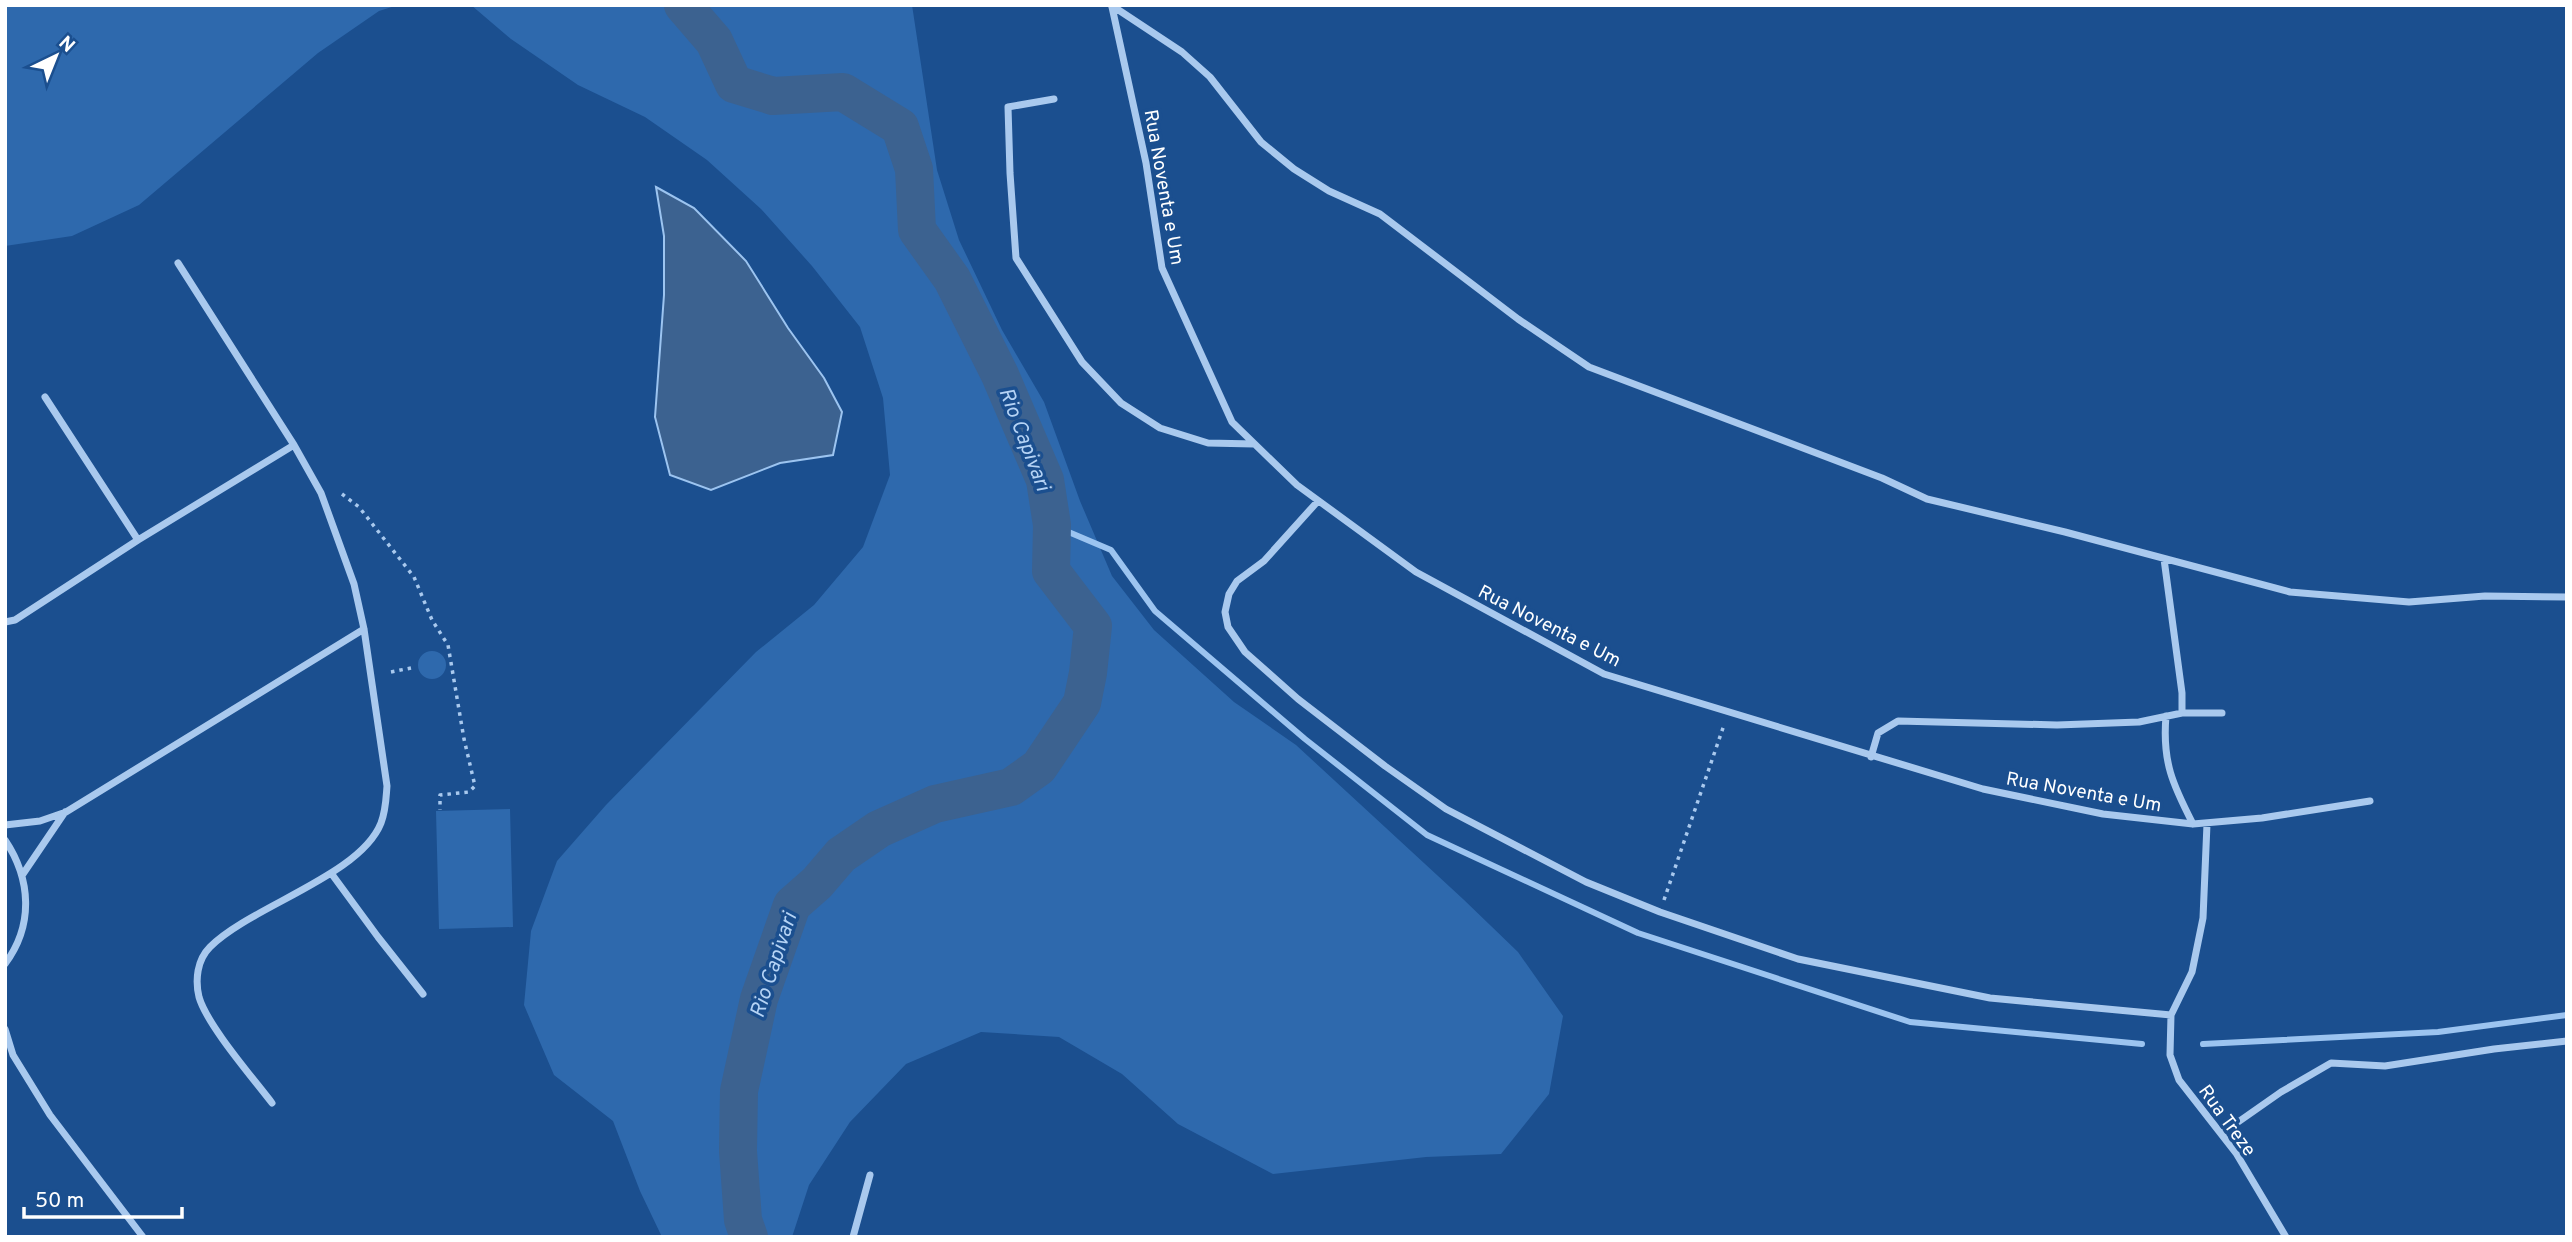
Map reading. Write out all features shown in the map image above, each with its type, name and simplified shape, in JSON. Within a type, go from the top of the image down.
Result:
[{"type":"street","name":"Rua Noventa e Um","points":[[1111,6],[1146,163],[1162,268],[1232,422],[1297,485],[1416,572],[1604,674],[1983,789],[2103,814],[2193,824],[2262,818],[2370,801]]},
{"type":"street","points":[[1111,6],[1191,60],[1210,77],[1261,142],[1294,169],[1329,191],[1380,214],[1518,319],[1590,367],[1882,478],[1927,499],[2290,592],[2409,602],[2485,596],[2567,597]]},
{"type":"street","points":[[1054,99],[1008,107],[1016,258],[1082,362],[1121,403],[1160,428],[1208,443],[1255,444]]},
{"type":"street","points":[[178,263],[294,445],[321,493],[354,584],[364,629],[387,786],[386,807],[381,825],[355,856],[331,873],[235,928],[210,947],[198,970],[198,992],[208,1016],[272,1103]]},
{"type":"street","points":[[45,397],[138,540]]},
{"type":"street","points":[[5,622],[15,620],[138,540],[294,445]]},
{"type":"street","points":[[1318,501],[1264,561],[1237,581],[1229,594],[1226,612],[1228,628],[1245,652],[1298,699],[1446,809],[1586,881],[1660,912],[1798,959],[1949,990],[1990,998],[2171,1015],[2192,972],[2203,918],[2207,824]]},
{"type":"street","points":[[2164,559],[2182,693],[2182,713]]},
{"type":"street","points":[[5,825],[40,821],[66,812],[364,629]]},
{"type":"street","points":[[1871,757],[1878,733],[1898,721],[2057,725],[2139,722],[2182,713],[2222,713]]},
{"type":"street","points":[[2166,716],[2164,736],[2169,775],[2193,824]]},
{"type":"street","points":[[23,874],[66,812]]},
{"type":"street","points":[[5,839],[23,874],[27,904],[20,939],[5,964]]},
{"type":"street","points":[[331,873],[423,994]]},
{"type":"street","name":"Rua Treze","points":[[2171,1015],[2169,1055],[2179,1080],[2236,1153],[2286,1237]]},
{"type":"street","points":[[5,1029],[13,1055],[50,1115],[143,1237]]},
{"type":"street","points":[[2221,1134],[2281,1092],[2331,1063],[2385,1066],[2567,1041]]},
{"type":"street","points":[[5,1048],[13,1055]]},
{"type":"street","points":[[853,1237],[870,1175]]},
{"type":"path","points":[[342,494],[359,507],[414,577],[432,620],[448,645],[459,715],[475,786],[469,792],[440,795],[440,810]]},
{"type":"path","points":[[391,672],[411,668]]},
{"type":"path","points":[[1660,912],[1728,713]]},
{"type":"shaded area","points":[[5,5],[398,5],[379,11],[318,53],[139,205],[72,236],[5,246]]},
{"type":"shaded area","points":[[471,5],[912,5],[937,170],[959,240],[1002,330],[1044,402],[1080,501],[1112,576],[1154,630],[1234,702],[1296,745],[1518,952],[1563,1016],[1549,1094],[1501,1154],[1426,1157],[1273,1174],[1178,1124],[1122,1074],[1059,1037],[981,1032],[906,1064],[850,1122],[809,1185],[792,1237],[662,1237],[640,1191],[613,1121],[554,1075],[524,1005],[531,931],[557,861],[606,805],[756,652],[814,605],[863,547],[890,475],[883,398],[860,327],[812,266],[761,209],[707,160],[645,117],[578,85],[511,39]]},
{"type":"shaded area","points":[[656,187],[694,208],[746,261],[788,328],[824,378],[842,412],[833,455],[780,463],[711,490],[670,475],[655,417],[664,295],[664,236]]},
{"type":"shaded area","points":[[432,651],[442,655],[446,665],[442,675],[432,679],[422,675],[418,665],[422,655]]},
{"type":"shaded area","points":[[510,809],[513,927],[439,929],[436,811]]},
{"type":"waterway","name":"Rio Capivari","points":[[683,5],[714,41],[734,84],[773,96],[843,92],[900,127],[914,169],[917,230],[952,279],[1000,375],[1045,480],[1052,525],[1051,571],[1093,626],[1082,703],[1039,767],[1011,787],[935,804],[879,829],[841,855],[817,883],[792,905],[759,999],[739,1091],[738,1151],[743,1220],[749,1237]]},
{"type":"waterway","points":[[1052,525],[1111,550],[1155,611],[1305,739],[1427,835],[1638,933],[1910,1022],[2142,1044]]},
{"type":"waterway","points":[[2203,1044],[2438,1032],[2567,1015]]}]
